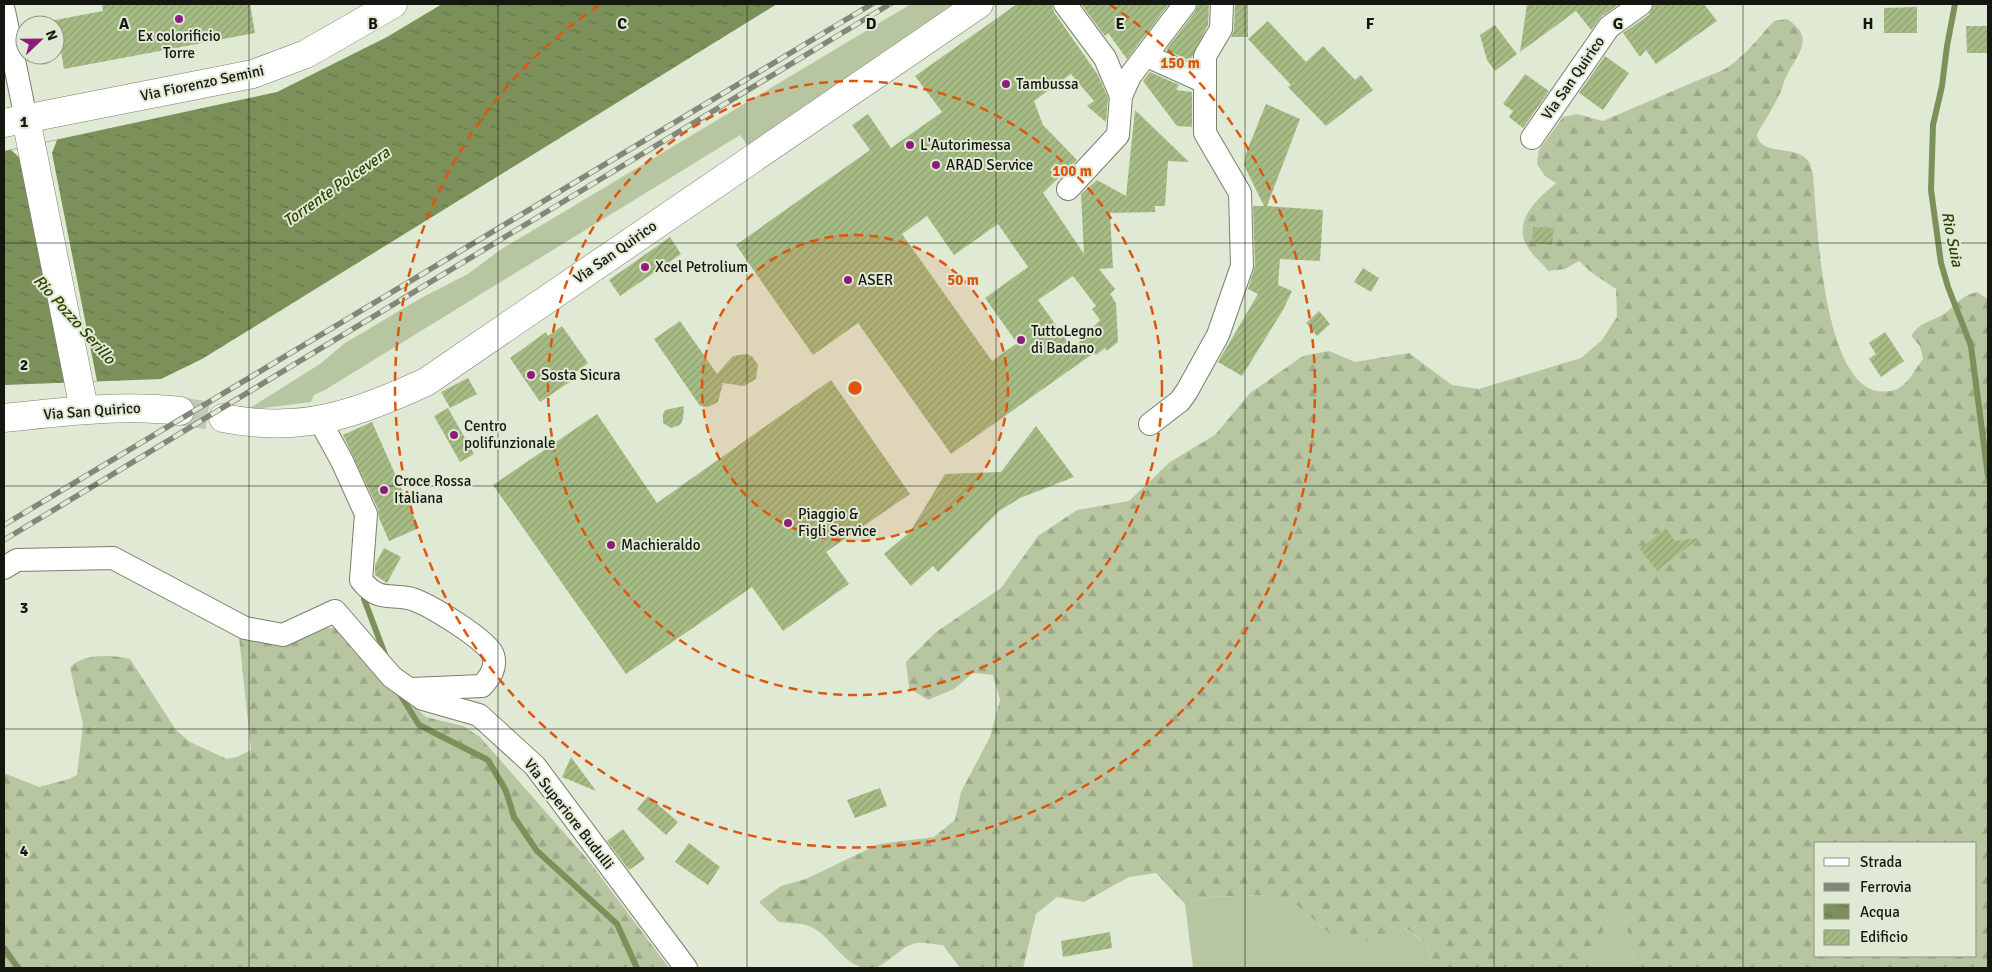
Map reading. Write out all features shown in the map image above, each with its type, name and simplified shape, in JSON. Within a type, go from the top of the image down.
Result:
[{"type":"main road","name":"Via Fiorenzo Semini","points":[[15,121],[253,74],[306,54],[393,4]]},
{"type":"main road","name":"Via San Quirico","points":[[223,418],[274,426],[320,421],[399,395],[426,382],[454,365],[806,120],[979,4]]},
{"type":"main road","points":[[15,121],[32,146],[84,410]]},
{"type":"main road","name":"Via San Quirico","points":[[4,418],[84,410],[150,407],[180,411]]},
{"type":"street","points":[[1065,4],[1105,58],[1121,96]]},
{"type":"street","points":[[1068,189],[1118,135],[1121,96],[1130,76],[1185,4]]},
{"type":"street","points":[[1150,424],[1180,401],[1187,391],[1218,335],[1242,266],[1240,193],[1204,133],[1205,56],[1220,29],[1222,4]]},
{"type":"street","name":"Via San Quirico","points":[[1532,138],[1609,27],[1641,4]]},
{"type":"street","points":[[4,10],[15,121]]},
{"type":"street","points":[[1147,56],[1205,82]]},
{"type":"street","points":[[320,421],[346,468],[366,514],[361,580],[369,590],[381,597],[412,599],[450,619],[487,645],[493,655],[494,665],[491,676],[482,686],[411,689]]},
{"type":"street","name":"Via Superiore Budulli","points":[[4,568],[17,560],[113,558],[245,628],[283,635],[335,611],[392,677],[423,698],[479,715],[535,766],[686,968]]},
{"type":"green space","points":[[911,4],[953,4],[748,146],[740,135],[314,395],[311,402],[247,410],[320,364],[345,343],[421,298],[468,274],[500,250]]},
{"type":"green space","points":[[1787,19],[1801,33],[1803,39],[1799,53],[1775,103],[1757,134],[1759,141],[1764,146],[1797,153],[1810,163],[1813,174],[1826,295],[1834,329],[1844,359],[1859,380],[1877,391],[1899,388],[1923,359],[1920,346],[1911,336],[1919,327],[1944,314],[1963,298],[1971,294],[1977,292],[1988,299],[1988,968],[1636,968],[1619,893],[1588,968],[1433,968],[1427,944],[1405,928],[1385,940],[1355,941],[1329,933],[1298,906],[1273,895],[1206,897],[1185,904],[1156,873],[1129,877],[1084,902],[1057,897],[1036,914],[1023,968],[960,968],[943,945],[916,943],[909,945],[878,966],[865,968],[849,961],[822,934],[814,929],[803,924],[779,922],[759,902],[781,886],[806,879],[879,844],[934,837],[955,820],[961,792],[990,737],[1000,700],[993,675],[973,673],[954,689],[928,700],[909,688],[906,662],[936,632],[1001,588],[1038,536],[1077,510],[1129,501],[1170,462],[1215,435],[1250,393],[1303,356],[1329,351],[1355,362],[1409,353],[1452,385],[1479,389],[1581,358],[1602,340],[1617,317],[1616,289],[1592,273],[1579,261],[1565,269],[1548,271],[1525,243],[1523,233],[1527,214],[1556,183],[1545,176],[1537,164],[1539,150],[1563,117],[1577,114],[1603,121],[1720,71],[1745,53],[1774,21]]},
{"type":"green space","points":[[341,627],[382,676],[426,717],[463,726],[480,737],[588,860],[669,968],[4,968],[4,773],[39,787],[77,775],[83,724],[70,668],[82,660],[98,656],[130,659],[176,730],[190,742],[227,759],[237,757],[251,750],[239,637]]},
{"type":"green space","points":[[1619,892],[1636,968],[1588,968]]},
{"type":"green space","points":[[1273,895],[1298,906],[1329,933],[1385,940],[1404,928],[1427,944],[1433,968],[1193,968],[1185,904],[1206,897]]},
{"type":"water","name":"Torrente Polcevera","points":[[442,4],[777,4],[202,359],[161,379],[4,385],[4,151],[277,92],[387,37]]},
{"type":"pier","points":[[57,140],[52,153],[97,381],[65,383],[21,159],[11,150]]},
{"type":"building","name":"Ex colorificio Torre","points":[[102,4],[250,4],[255,33],[64,69],[65,18],[103,11]]},
{"type":"building","points":[[1017,4],[1052,4],[1054,12],[1098,75],[1108,98],[1106,122],[1087,106],[1094,101],[1071,74],[1034,101],[1043,125],[1077,160],[1043,193],[1084,254],[1081,194],[1097,180],[1126,196],[1135,110],[1189,162],[1168,161],[1165,206],[1155,206],[1155,212],[1110,213],[1113,268],[1099,269],[1115,289],[1110,294],[1116,303],[1118,342],[1107,351],[1105,348],[1096,355],[1094,353],[951,454],[858,323],[813,355],[736,245],[870,150],[852,125],[868,114],[891,148],[942,112],[915,76]],"holes":[[[927,216],[954,255],[998,224],[1028,267],[985,298],[1017,343],[992,361],[902,234]],[[1073,276],[1096,306],[1092,309],[1100,320],[1073,349],[1038,300]]]},
{"type":"building","points":[[1081,4],[1169,4],[1127,59],[1108,33],[1105,36]]},
{"type":"building","points":[[1198,4],[1209,4],[1208,25],[1190,61],[1166,50],[1195,12]]},
{"type":"building","points":[[1235,4],[1248,4],[1248,37],[1231,37],[1234,30]]},
{"type":"building","points":[[1527,4],[1619,4],[1601,17],[1591,30],[1576,11],[1520,52]]},
{"type":"building","points":[[1654,4],[1704,4],[1717,21],[1656,64],[1646,50],[1640,57],[1623,33],[1649,15]]},
{"type":"building","points":[[1917,7],[1917,33],[1884,33],[1884,8]]},
{"type":"building","points":[[1268,21],[1306,62],[1323,46],[1355,80],[1361,75],[1373,90],[1326,126],[1288,87],[1291,85],[1248,39]]},
{"type":"building","points":[[1495,25],[1517,54],[1495,71],[1487,60],[1480,35]]},
{"type":"building","points":[[1966,26],[1988,26],[1988,53],[1967,53]]},
{"type":"building","points":[[1605,56],[1629,73],[1603,110],[1579,93]]},
{"type":"building","points":[[1150,72],[1179,85],[1176,90],[1192,92],[1192,127],[1177,126],[1143,81]]},
{"type":"building","points":[[1525,74],[1549,91],[1523,128],[1509,117],[1513,111],[1503,104]]},
{"type":"building","points":[[1266,104],[1300,119],[1267,206],[1323,210],[1320,261],[1280,259],[1278,285],[1292,291],[1283,310],[1242,376],[1218,362],[1258,294],[1248,289],[1255,266],[1253,206],[1264,206],[1244,165],[1246,153]]},
{"type":"building","points":[[1533,227],[1554,228],[1552,245],[1532,243]]},
{"type":"building","name":"Xcel Petrolium","points":[[670,237],[681,254],[620,296],[609,280]]},
{"type":"building","points":[[1363,268],[1379,278],[1371,292],[1354,282]]},
{"type":"building","points":[[1319,311],[1330,324],[1317,336],[1306,323]]},
{"type":"building","points":[[680,321],[717,374],[733,356],[746,354],[752,356],[758,365],[756,379],[744,386],[723,383],[718,402],[708,407],[700,406],[654,339]]},
{"type":"building","points":[[562,326],[588,363],[575,373],[577,377],[540,402],[510,358],[546,332],[548,336]]},
{"type":"building","points":[[1885,332],[1904,361],[1881,377],[1869,359],[1876,354],[1869,343]]},
{"type":"building","points":[[468,378],[477,394],[450,408],[441,392]]},
{"type":"building","points":[[831,380],[910,494],[826,552],[849,584],[783,631],[752,587],[626,674],[493,485],[597,414],[657,503]]},
{"type":"building","points":[[684,406],[683,419],[680,425],[671,428],[663,423],[665,410]]},
{"type":"building","name":"Centro polifunzionale","points":[[448,408],[474,454],[460,462],[434,416]]},
{"type":"building","name":"Croce Rossa Italiana","points":[[372,422],[419,528],[389,541],[379,518],[378,509],[343,435]]},
{"type":"building","points":[[1036,426],[1074,477],[1020,498],[999,511],[938,572],[933,566],[911,586],[884,554],[910,532],[945,474],[1001,472]]},
{"type":"building","points":[[1666,528],[1675,541],[1699,538],[1657,571],[1640,549]]},
{"type":"building","points":[[384,548],[401,557],[387,583],[375,575],[375,565]]},
{"type":"building","points":[[571,757],[596,791],[562,777]]},
{"type":"building","points":[[880,788],[887,806],[855,818],[847,800]]},
{"type":"building","points":[[648,796],[678,822],[666,835],[637,809]]},
{"type":"building","points":[[623,829],[645,859],[629,870],[607,841]]},
{"type":"building","points":[[689,843],[720,867],[708,885],[675,862]]},
{"type":"building","points":[[1110,932],[1112,948],[1063,957],[1061,941]]},
{"type":"waterway","name":"Rio Suia","points":[[1955,4],[1942,86],[1933,125],[1931,190],[1941,263],[1948,287],[1971,346],[1988,476]]},
{"type":"waterway","name":"Rio Pozzo Serillo","points":[[364,599],[386,657]]},
{"type":"waterway","name":"Rio Pozzo Serillo","points":[[401,696],[419,725],[488,760],[506,791],[514,817],[537,851],[617,924],[637,968]]},
{"type":"waterway","points":[[4,948],[18,968]]},
{"type":"tunnel","points":[[180,411],[223,418]]},
{"type":"railway","points":[[4,525],[872,4]]},
{"type":"railway","points":[[4,540],[890,4]]},
{"type":"place","name":"Ex colorificio Torre","points":[[179,19]]},
{"type":"place","name":"Tambussa","points":[[1006,84]]},
{"type":"place","name":"L'Autorimessa","points":[[910,145]]},
{"type":"place","name":"ARAD Service","points":[[936,165]]},
{"type":"place","name":"Xcel Petrolium","points":[[645,267]]},
{"type":"place","name":"ASER","points":[[848,280]]},
{"type":"place","name":"TuttoLegno di Badano","points":[[1021,340]]},
{"type":"place","name":"Sosta Sicura","points":[[531,375]]},
{"type":"place","name":"Centro polifunzionale","points":[[454,435]]},
{"type":"place","name":"Croce Rossa Italiana","points":[[384,490]]},
{"type":"place","name":"Piaggio & Figli Service","points":[[788,523]]},
{"type":"place","name":"Machieraldo","points":[[611,545]]}]
